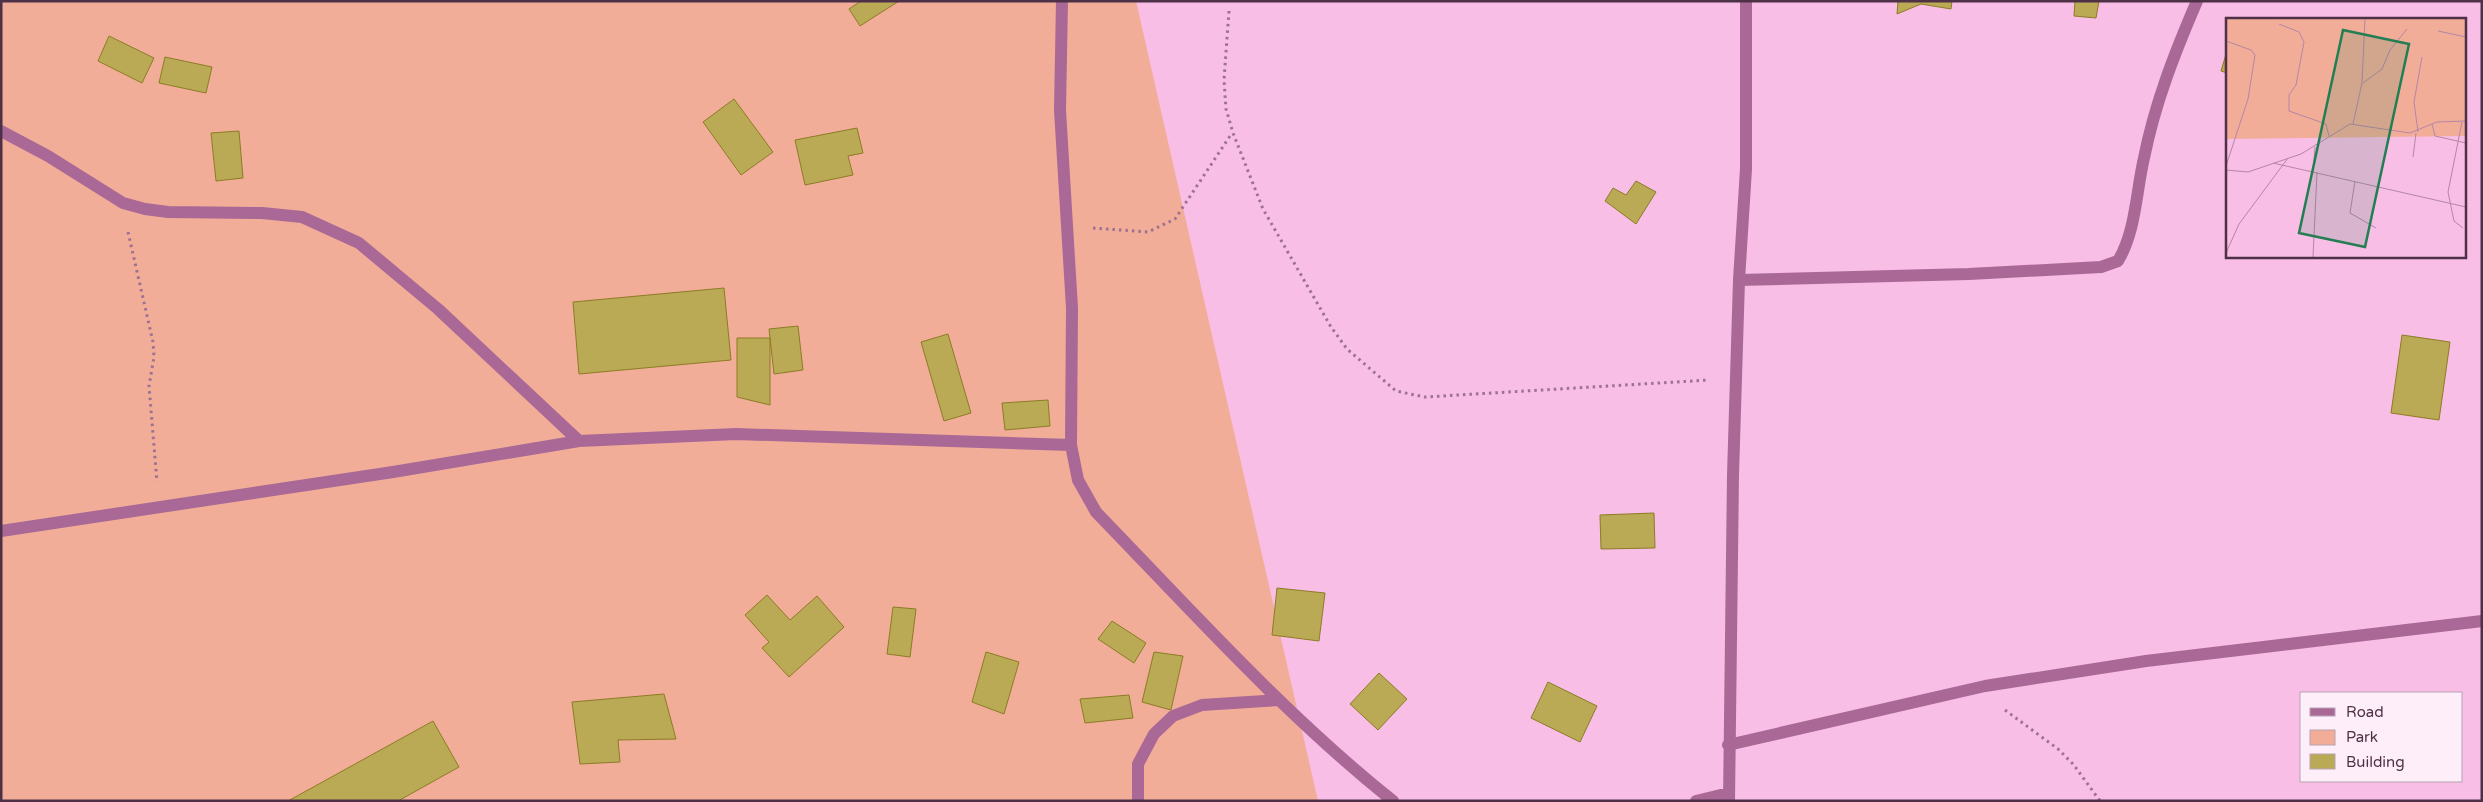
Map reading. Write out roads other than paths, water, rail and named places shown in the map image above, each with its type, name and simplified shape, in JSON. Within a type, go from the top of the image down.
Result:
[{"type":"street","points":[[1062,1],[1060,110],[1072,308],[1071,445],[1078,480],[1096,512],[1279,700],[1355,771],[1393,801]]},
{"type":"street","points":[[1696,801],[1729,797],[1728,745],[1739,280],[1746,169],[1746,1]]},
{"type":"street","points":[[1739,280],[1969,274],[2101,267],[2118,261],[2127,246],[2144,157],[2158,105],[2177,49],[2197,1]]},
{"type":"street","points":[[1,131],[48,156],[123,203],[144,209],[168,212],[262,213],[302,217],[359,243],[438,309],[579,441]]},
{"type":"street","points":[[1,531],[393,472],[579,441],[736,434],[1071,445]]},
{"type":"street","points":[[1728,745],[1985,686],[2146,661],[2482,621]]},
{"type":"street","points":[[1138,801],[1138,764],[1154,734],[1173,716],[1202,705],[1279,700]]}]
